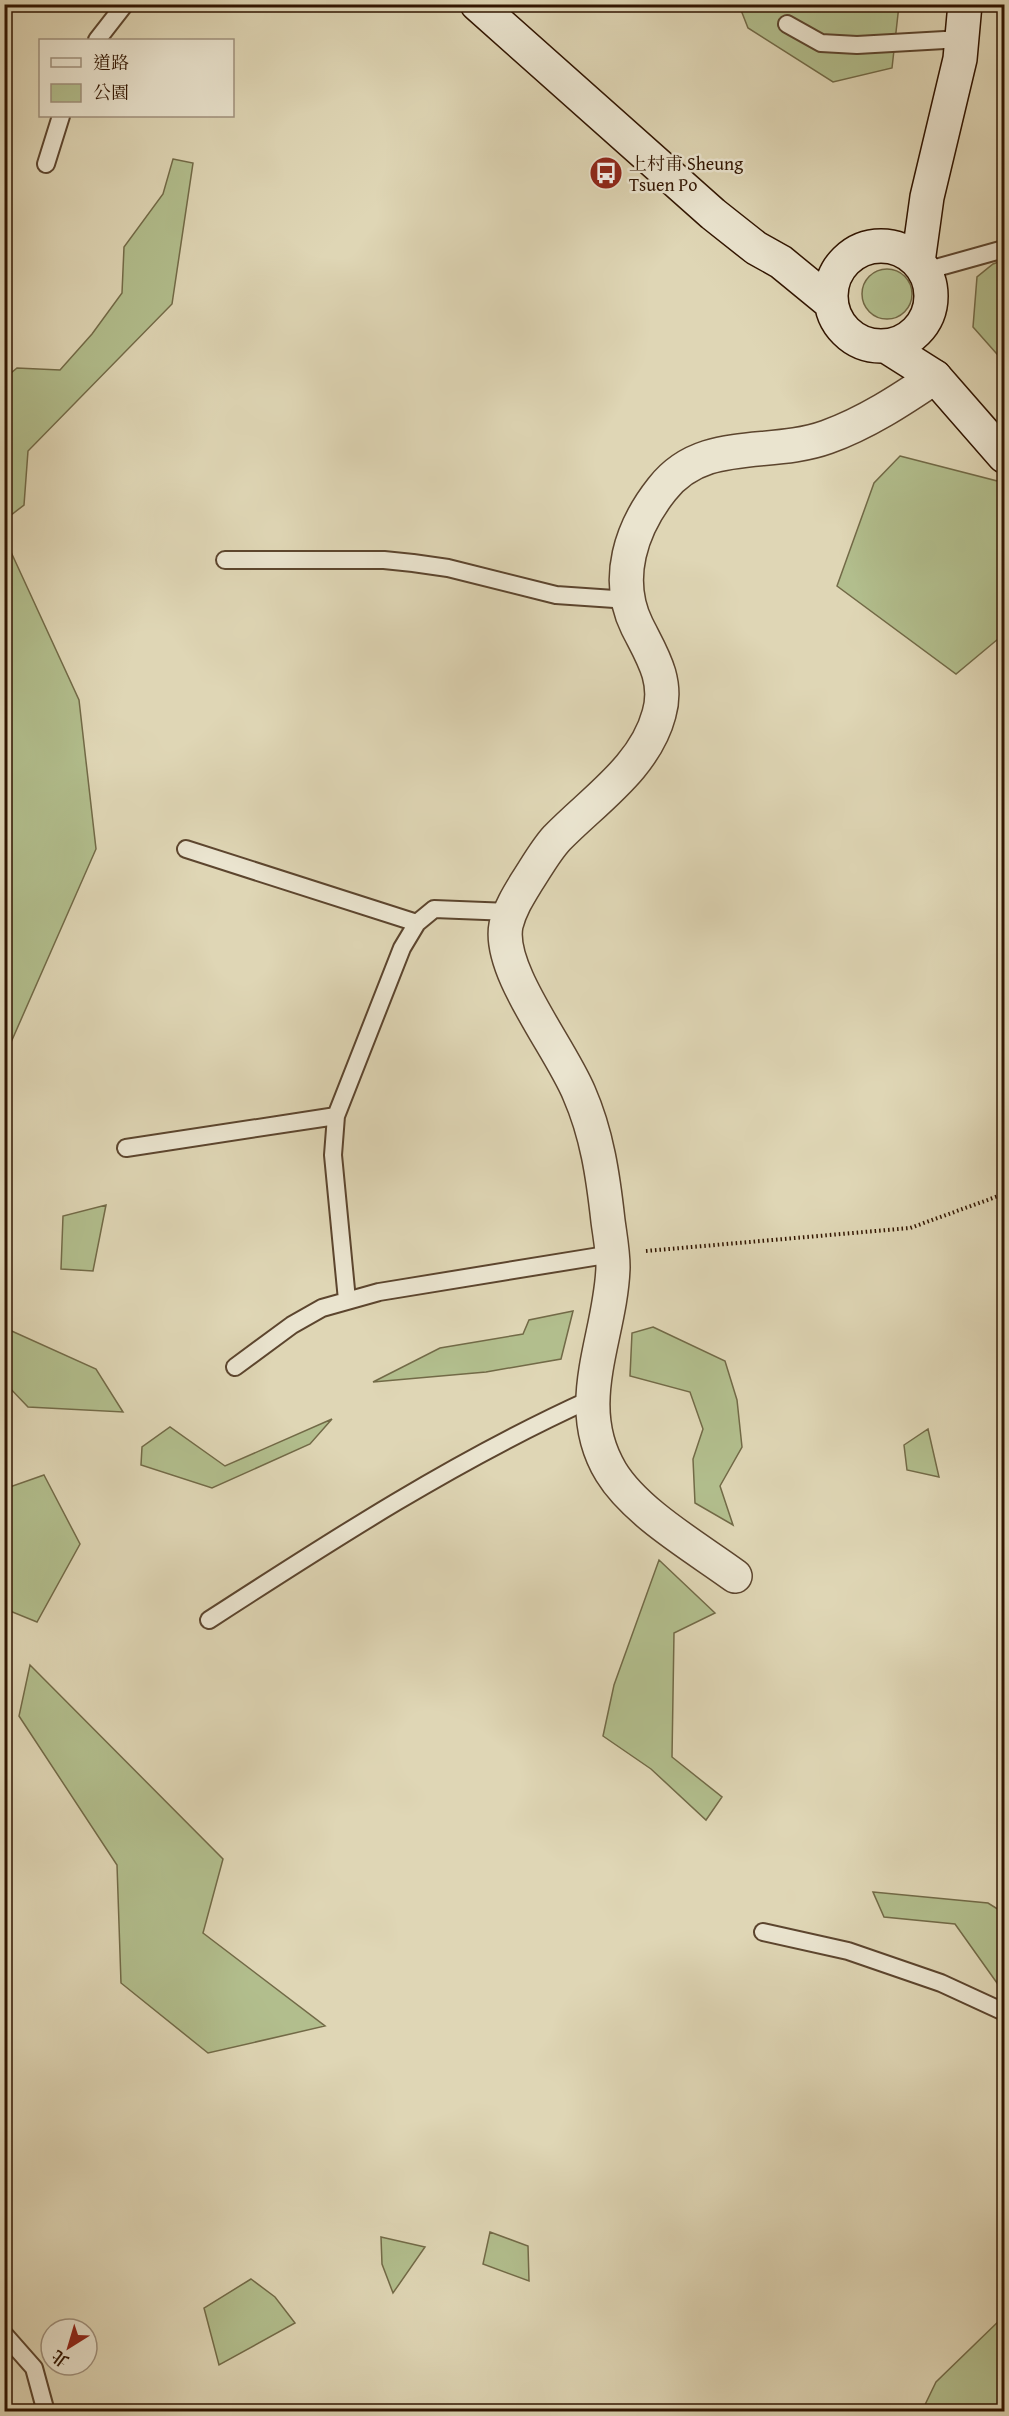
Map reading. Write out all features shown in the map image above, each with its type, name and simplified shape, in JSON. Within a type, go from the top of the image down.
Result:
[{"type":"street","points":[[477,4],[713,214],[756,248],[832,291]]},
{"type":"street","points":[[886,346],[909,338],[919,329],[930,307],[929,282],[921,266],[927,198],[943,141],[962,39],[965,4]]},
{"type":"street","points":[[888,246],[927,198]]},
{"type":"street","points":[[921,266],[888,246],[877,245],[846,259],[832,291],[840,326],[861,342],[886,346],[935,377],[1005,456]]},
{"type":"street","points":[[919,329],[935,377]]},
{"type":"street","points":[[735,1576],[634,1498],[611,1472],[597,1437],[591,1399],[596,1360],[608,1312],[612,1254],[596,1137],[562,1056],[512,970],[505,947],[506,925],[514,902],[553,842],[629,769],[659,716],[662,700],[661,676],[651,650],[635,623],[626,578],[626,558],[658,494],[680,470],[704,457],[791,447],[828,436],[892,406],[935,377]]},
{"type":"lane","points":[[97,39],[125,4]]},
{"type":"lane","points":[[787,24],[821,42],[857,45],[962,39]]},
{"type":"lane","points":[[46,164],[61,117]]},
{"type":"lane","points":[[921,266],[1005,249]]},
{"type":"lane","points":[[225,560],[384,560],[447,568],[556,596],[629,600]]},
{"type":"lane","points":[[186,849],[417,923]]},
{"type":"lane","points":[[347,1300],[333,1155],[336,1116],[402,948],[417,923],[434,909],[511,912]]},
{"type":"lane","points":[[126,1148],[336,1116]]},
{"type":"lane","points":[[235,1367],[292,1325],[322,1308],[347,1300],[379,1292],[612,1254]]},
{"type":"lane","points":[[209,1620],[379,1510],[453,1467],[507,1438],[591,1399]]},
{"type":"lane","points":[[763,1932],[848,1951],[941,1983],[1005,2012]]},
{"type":"lane","points":[[4,2334],[34,2368],[46,2412]]},
{"type":"path","points":[[612,1254],[910,1228],[1005,1194]]},
{"type":"green space","points":[[739,5],[899,5],[892,68],[833,82],[748,28]]},
{"type":"green space","points":[[173,159],[193,163],[172,304],[28,451],[24,505],[6,519],[5,378],[17,368],[60,370],[92,334],[122,293],[124,247],[163,194]]},
{"type":"green space","points":[[1004,260],[1004,362],[973,327],[977,277],[993,264]]},
{"type":"green space","points":[[882,269],[892,269],[905,276],[912,289],[912,299],[905,312],[892,319],[882,319],[873,315],[866,308],[862,299],[862,289],[866,280],[873,273]]},
{"type":"green space","points":[[900,456],[1001,482],[1004,488],[1004,634],[956,674],[837,586],[874,483]]},
{"type":"green space","points":[[5,539],[79,700],[96,849],[5,1056]]},
{"type":"green space","points":[[106,1205],[93,1271],[61,1269],[63,1216]]},
{"type":"green space","points":[[573,1311],[561,1359],[486,1372],[373,1382],[440,1348],[523,1334],[529,1320]]},
{"type":"green space","points":[[653,1327],[725,1361],[737,1400],[742,1447],[720,1486],[733,1525],[695,1503],[693,1459],[703,1429],[690,1392],[630,1376],[632,1333]]},
{"type":"green space","points":[[5,1328],[96,1369],[123,1412],[28,1407],[5,1383]]},
{"type":"green space","points":[[332,1419],[310,1444],[212,1488],[141,1465],[142,1447],[170,1427],[225,1466]]},
{"type":"green space","points":[[928,1429],[939,1477],[907,1470],[904,1445]]},
{"type":"green space","points":[[44,1475],[80,1544],[37,1622],[5,1609],[4,1489]]},
{"type":"green space","points":[[659,1560],[715,1613],[674,1633],[672,1757],[722,1797],[706,1820],[651,1769],[603,1736],[614,1685]]},
{"type":"green space","points":[[30,1665],[223,1859],[203,1933],[325,2026],[208,2053],[121,1983],[117,1865],[19,1716]]},
{"type":"green space","points":[[873,1892],[988,1903],[1004,1913],[1004,1986],[1002,1990],[955,1924],[884,1917]]},
{"type":"green space","points":[[490,2232],[528,2246],[529,2281],[483,2264]]},
{"type":"green space","points":[[381,2237],[425,2247],[393,2293],[382,2264]]},
{"type":"green space","points":[[251,2279],[275,2297],[295,2323],[219,2365],[204,2308]]},
{"type":"green space","points":[[1004,2316],[1004,2411],[922,2411],[936,2382]]},
{"type":"place","name":"上村甫 Sheung Tsuen Po","points":[[606,173]]}]
